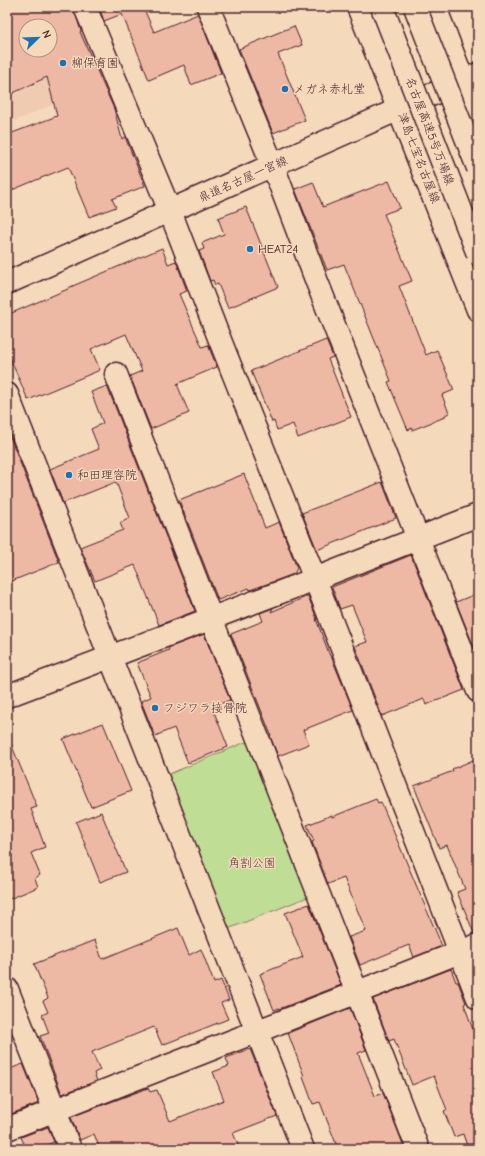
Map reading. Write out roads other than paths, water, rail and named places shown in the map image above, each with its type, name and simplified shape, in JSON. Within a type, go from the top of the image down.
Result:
[{"type":"main road","points":[[86,7],[170,211],[218,337],[315,579],[469,949],[478,998]]},
{"type":"main road","points":[[208,7],[273,166],[320,290],[478,691]]},
{"type":"main road","name":"津島七宝名古屋線","points":[[358,7],[400,109],[478,310]]},
{"type":"main road","name":"名古屋高速5号万場線","points":[[382,7],[478,254]]},
{"type":"main road","points":[[415,7],[478,168]]},
{"type":"main road","points":[[435,7],[471,77],[478,119]]},
{"type":"main road","name":"県道名古屋一宮線","points":[[7,283],[471,77]]},
{"type":"main road","points":[[116,374],[418,1149]]},
{"type":"main road","points":[[7,394],[303,1149]]},
{"type":"main road","points":[[7,696],[315,579],[478,515]]},
{"type":"main road","points":[[7,1129],[257,1033],[469,949]]},
{"type":"main road","points":[[7,989],[70,1149]]},
{"type":"place","name":"柳保育園","points":[[63,63]]},
{"type":"place","name":"メガネ赤札堂","points":[[285,89]]},
{"type":"place","name":"HEAT24","points":[[250,249]]},
{"type":"place","name":"和田理容院","points":[[69,475]]},
{"type":"place","name":"フジワラ接骨院","points":[[155,708]]},
{"type":"park label","name":"角割公園","points":[[252,863]]}]
